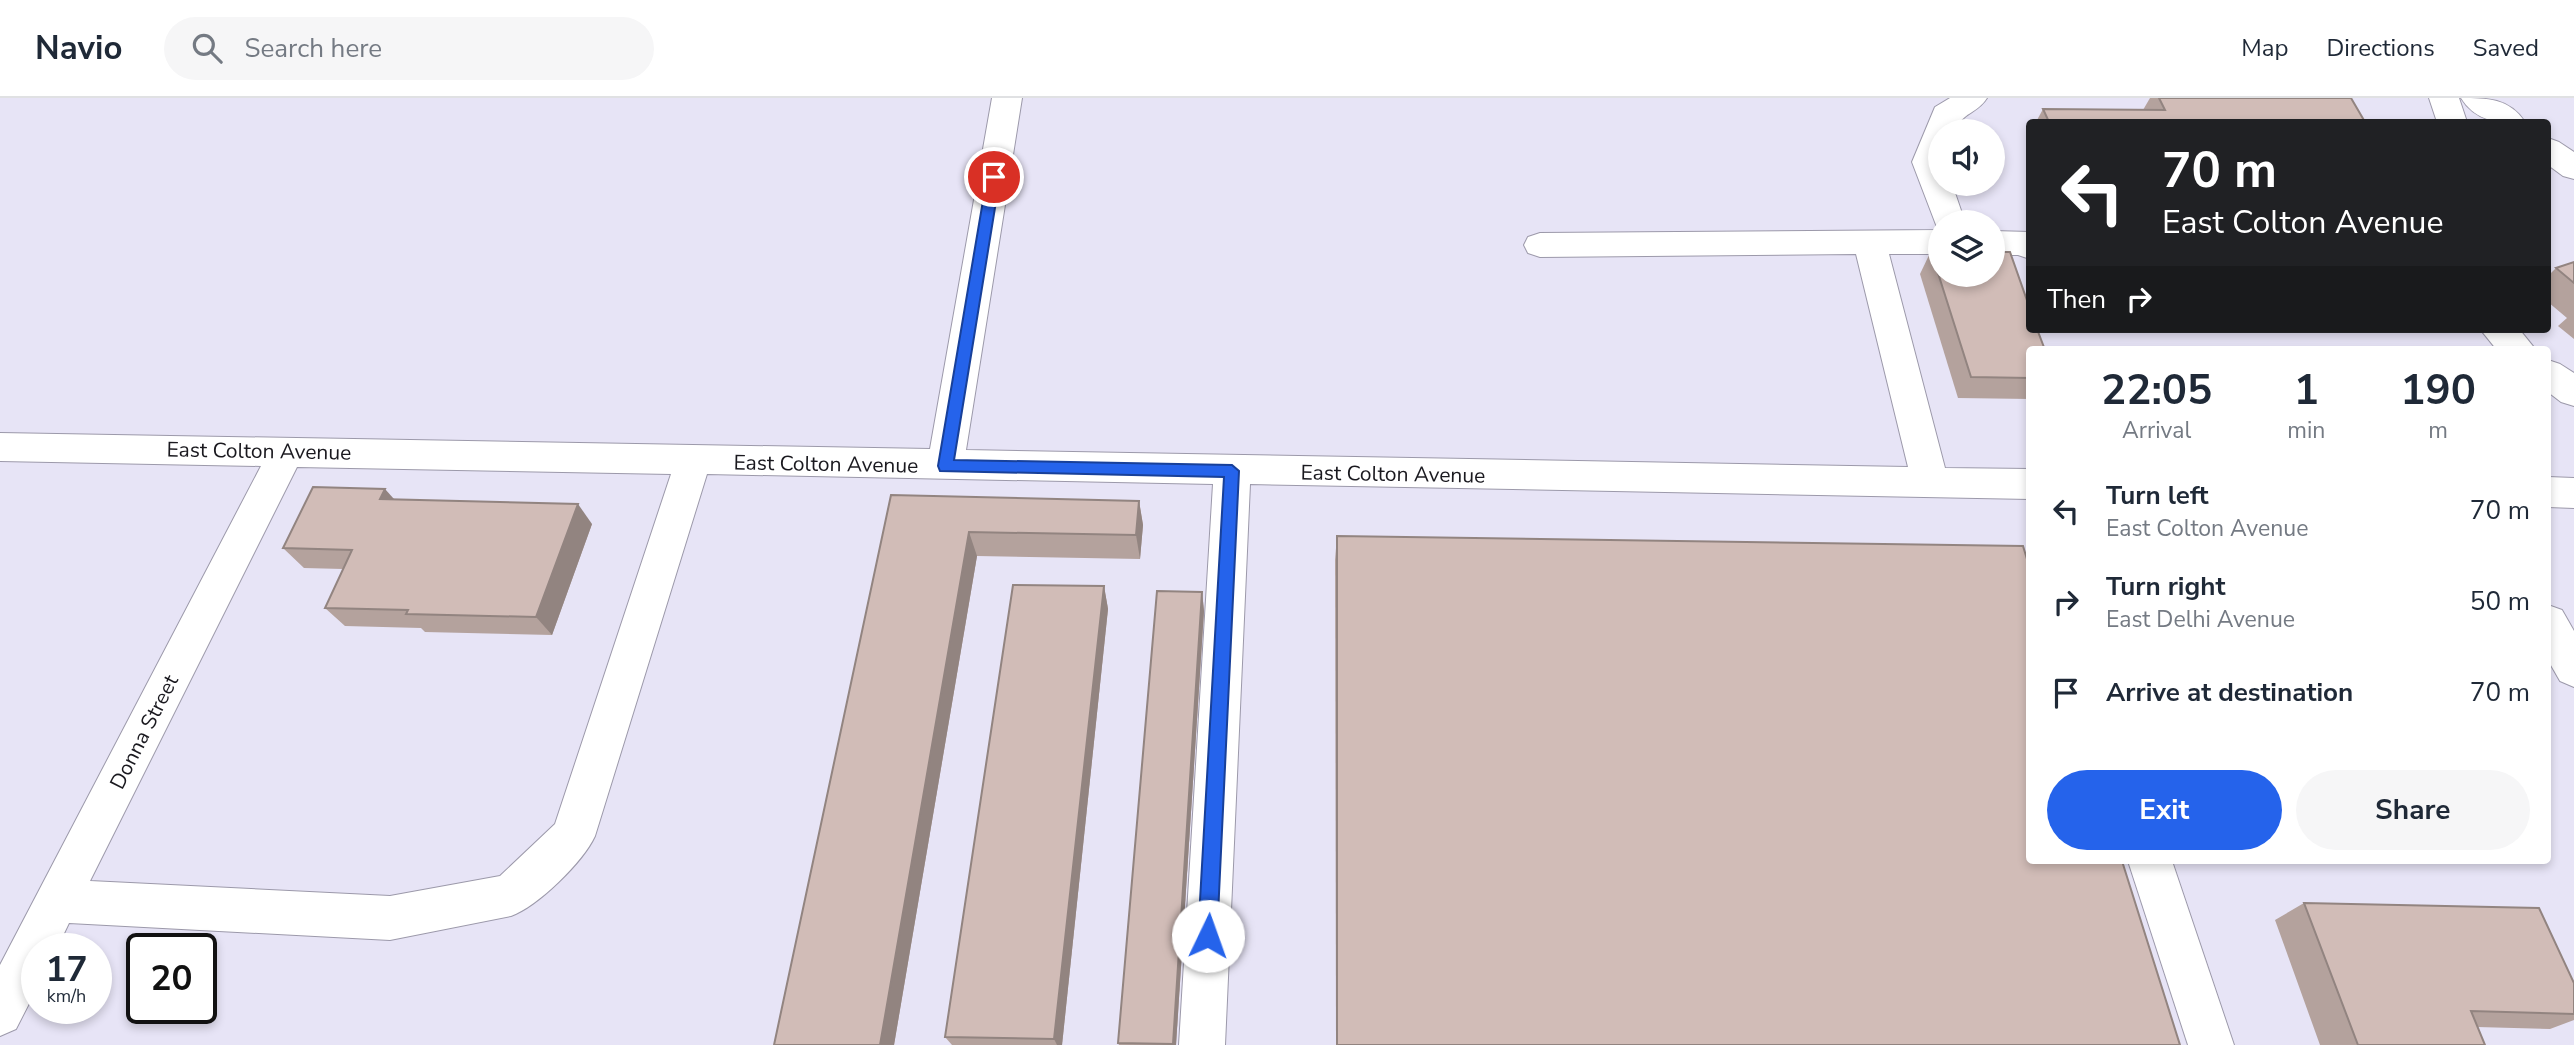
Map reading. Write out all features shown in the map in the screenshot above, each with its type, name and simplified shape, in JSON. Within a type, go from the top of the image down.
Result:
[{"type":"street","points":[[945,466],[1007,98]]},
{"type":"street","points":[[1944,210],[1928,162],[1946,114],[1972,98]]},
{"type":"street","points":[[2444,98],[2451,119]]},
{"type":"street","points":[[2476,98],[2506,119]]},
{"type":"street","points":[[2551,151],[2574,168]]},
{"type":"street","points":[[1870,242],[1930,482]]},
{"type":"street","points":[[1540,244],[1928,242]]},
{"type":"street","points":[[2005,243],[2026,243]]},
{"type":"street","points":[[2501,333],[2515,346]]},
{"type":"street","points":[[2551,375],[2574,392]]},
{"type":"street","name":"East Colton Avenue","points":[[0,447],[1930,482],[2026,490]]},
{"type":"street","name":"Donna Street","points":[[0,1013],[287,451]]},
{"type":"street","points":[[57,901],[390,918],[511,895],[573,836],[693,461]]},
{"type":"street","points":[[1202,1045],[1232,471]]},
{"type":"street","points":[[2551,492],[2574,493]]},
{"type":"street","points":[[2551,628],[2574,670]]},
{"type":"street","points":[[2151,864],[2211,1045]]},
{"type":"building","points":[[2159,98],[2351,98],[2363,119],[2048,119],[2043,109],[2165,110]]},
{"type":"building","points":[[2005,252],[2010,252],[2026,298],[2026,333],[2039,333],[2043,346],[2026,346],[2026,378],[1971,377],[1942,287],[2005,287]]},
{"type":"building","points":[[2574,262],[2574,283],[2556,268]]},
{"type":"building","points":[[313,487],[385,489],[380,499],[578,504],[536,617],[406,614],[408,610],[325,608],[352,550],[283,548]]},
{"type":"building","points":[[891,495],[1139,501],[1136,535],[969,532],[880,1045],[774,1045]]},
{"type":"building","points":[[1337,536],[2023,546],[2026,556],[2026,864],[2123,864],[2180,1045],[1337,1045]]},
{"type":"building","points":[[1013,585],[1104,586],[1054,1039],[945,1037]]},
{"type":"building","points":[[1157,591],[1202,592],[1173,1044],[1118,1043]]},
{"type":"building","points":[[2304,903],[2539,908],[2574,983],[2574,1014],[2471,1011],[2485,1045],[2358,1045]]},
{"type":"route","points":[[994,177],[945,466],[1232,471],[1208,936]]}]
